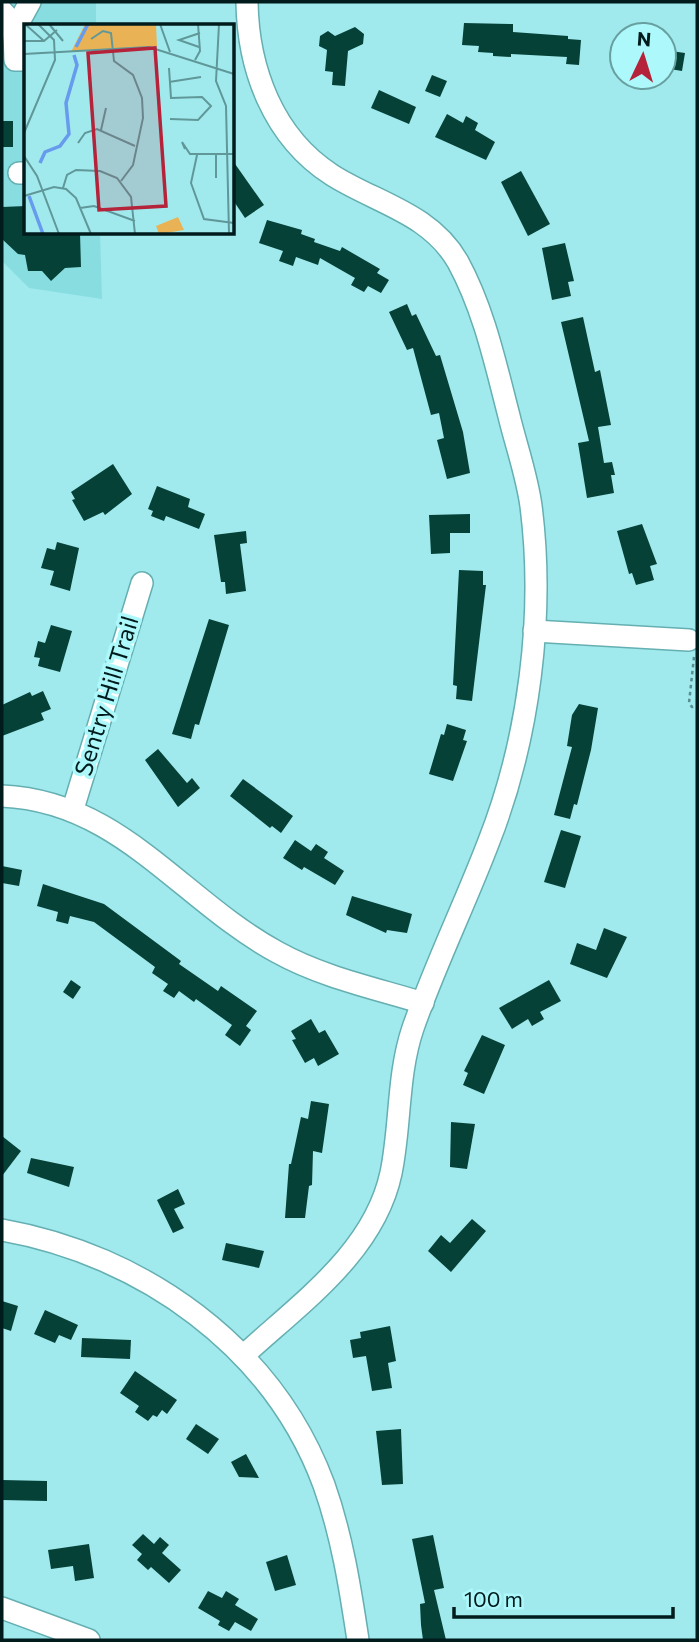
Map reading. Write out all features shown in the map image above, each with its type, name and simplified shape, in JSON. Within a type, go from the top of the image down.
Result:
[{"type":"street","points":[[13,31],[30,2]]},
{"type":"street","points":[[243,1356],[346,1259],[375,1218],[391,1170],[405,1056],[503,799],[523,714],[534,631],[536,554],[530,502],[486,328],[472,289],[454,255],[428,227],[401,208],[332,175],[306,154],[284,129],[266,98],[254,64],[247,32],[247,2]]},
{"type":"street","points":[[2,11],[11,21],[15,60],[24,60]]},
{"type":"street","name":"Sentry Hill Trail","points":[[73,809],[142,583]]},
{"type":"street","points":[[534,631],[689,640]]},
{"type":"street","points":[[2,796],[39,799],[73,809],[109,828],[248,934],[276,951],[334,976],[423,1003]]},
{"type":"street","points":[[2,1230],[69,1245],[120,1266],[163,1290],[196,1314],[243,1356],[301,1436],[323,1482],[341,1540],[358,1640]]},
{"type":"street","points":[[2,1608],[89,1640]]},
{"type":"path","points":[[689,640],[695,644],[690,703],[692,707],[697,706]]},
{"type":"shaded area","points":[[2,2],[96,2],[96,24],[24,24],[24,234],[100,234],[102,299],[29,288],[2,261]]},
{"type":"building","points":[[464,23],[513,24],[513,32],[568,36],[568,39],[581,40],[579,65],[566,64],[567,57],[511,54],[511,57],[493,56],[493,53],[478,52],[479,46],[462,45]]},
{"type":"building","points":[[355,27],[364,34],[363,44],[348,51],[345,86],[332,85],[333,72],[325,71],[327,50],[319,46],[320,36],[328,31],[335,36]]},
{"type":"building","points":[[678,52],[685,53],[682,71],[678,70]]},
{"type":"building","points":[[432,75],[447,81],[440,97],[425,91]]},
{"type":"building","points":[[379,90],[416,107],[409,124],[371,108]]},
{"type":"building","points":[[447,114],[463,123],[466,116],[478,123],[475,130],[495,142],[486,160],[435,137]]},
{"type":"building","points":[[2,121],[13,121],[13,147],[2,147]]},
{"type":"building","points":[[234,162],[264,205],[245,218],[234,202]]},
{"type":"building","points":[[521,171],[550,224],[528,236],[501,182]]},
{"type":"building","points":[[24,206],[24,234],[80,234],[81,267],[65,268],[51,281],[42,271],[28,271],[25,255],[18,254],[2,239],[2,207]]},
{"type":"building","points":[[267,220],[302,230],[301,234],[315,239],[314,242],[340,251],[342,247],[380,269],[377,273],[389,280],[381,293],[368,286],[364,292],[351,285],[355,278],[320,258],[318,265],[296,257],[293,266],[279,261],[283,251],[259,243]]},
{"type":"building","points":[[565,243],[574,281],[568,282],[571,296],[552,300],[542,248]]},
{"type":"building","points":[[407,304],[412,316],[416,314],[436,356],[440,355],[463,432],[470,473],[447,479],[437,440],[444,438],[439,413],[431,415],[413,348],[407,350],[389,312]]},
{"type":"building","points":[[583,317],[595,372],[600,370],[611,425],[598,427],[604,463],[612,462],[615,475],[611,475],[614,493],[587,498],[578,443],[589,441],[561,322]]},
{"type":"building","points":[[113,464],[132,494],[105,515],[103,512],[84,521],[72,500],[75,499],[71,492]]},
{"type":"building","points":[[157,486],[190,499],[188,507],[205,514],[199,529],[166,516],[164,521],[151,516],[153,511],[148,509]]},
{"type":"building","points":[[470,514],[470,533],[450,533],[450,553],[431,554],[429,515]]},
{"type":"building","points":[[642,524],[657,564],[650,566],[654,580],[636,585],[632,573],[629,574],[617,531]]},
{"type":"building","points":[[246,531],[247,543],[240,544],[246,591],[226,594],[225,582],[221,582],[214,535]]},
{"type":"building","points":[[57,542],[79,548],[70,591],[50,585],[54,571],[41,568],[47,548],[55,550]]},
{"type":"building","points":[[459,570],[483,571],[483,585],[486,585],[472,701],[456,699],[457,686],[453,685]]},
{"type":"building","points":[[209,619],[229,625],[199,725],[195,724],[191,739],[172,734]]},
{"type":"building","points":[[51,625],[72,631],[60,672],[38,666],[40,658],[34,657],[38,641],[45,643]]},
{"type":"building","points":[[43,691],[51,709],[41,713],[44,720],[2,736],[2,705],[30,692],[32,696]]},
{"type":"building","points":[[579,704],[598,708],[591,750],[577,805],[574,804],[570,819],[554,815],[572,747],[567,746],[572,715]]},
{"type":"building","points":[[447,724],[466,730],[463,740],[467,741],[453,781],[429,774],[441,734],[444,735]]},
{"type":"building","points":[[158,749],[187,783],[192,778],[200,788],[178,807],[145,760]]},
{"type":"building","points":[[243,779],[293,816],[281,833],[272,826],[270,828],[230,796]]},
{"type":"building","points":[[561,830],[581,836],[565,888],[544,882]]},
{"type":"building","points":[[295,840],[311,851],[316,844],[328,852],[324,858],[344,871],[335,885],[283,858]]},
{"type":"building","points":[[2,866],[22,870],[19,886],[2,883]]},
{"type":"building","points":[[43,884],[104,904],[181,961],[179,964],[218,991],[221,986],[257,1011],[246,1026],[251,1030],[240,1046],[225,1035],[232,1025],[196,999],[194,1002],[179,991],[174,998],[163,991],[168,984],[152,973],[155,967],[94,922],[70,916],[68,924],[56,921],[58,912],[37,906]]},
{"type":"building","points":[[352,896],[412,914],[407,933],[387,930],[386,933],[346,915]]},
{"type":"building","points":[[604,928],[627,937],[607,978],[570,964],[577,943],[596,950]]},
{"type":"building","points":[[71,980],[81,987],[73,999],[63,992]]},
{"type":"building","points":[[549,980],[561,1001],[540,1012],[544,1019],[532,1026],[528,1019],[512,1029],[499,1008]]},
{"type":"building","points":[[311,1019],[319,1033],[325,1030],[339,1054],[318,1066],[314,1058],[305,1063],[292,1040],[296,1039],[291,1031]]},
{"type":"building","points":[[482,1035],[505,1045],[484,1094],[463,1085],[468,1073],[464,1071]]},
{"type":"building","points":[[311,1101],[329,1104],[322,1153],[313,1151],[312,1185],[309,1186],[305,1218],[285,1218],[289,1164],[301,1117],[308,1119]]},
{"type":"building","points":[[451,1122],[475,1124],[467,1169],[450,1167]]},
{"type":"building","points":[[2,1136],[21,1151],[2,1176]]},
{"type":"building","points":[[31,1158],[74,1167],[69,1187],[27,1173]]},
{"type":"building","points":[[178,1189],[185,1204],[174,1209],[184,1228],[173,1233],[157,1200]]},
{"type":"building","points":[[472,1219],[486,1231],[451,1272],[428,1251],[441,1235],[450,1243]]},
{"type":"building","points":[[226,1243],[264,1251],[259,1268],[222,1260]]},
{"type":"building","points":[[2,1301],[18,1306],[11,1331],[2,1328]]},
{"type":"building","points":[[45,1310],[78,1325],[71,1340],[59,1335],[55,1343],[34,1334]]},
{"type":"building","points":[[390,1326],[396,1361],[388,1363],[392,1388],[372,1391],[366,1356],[353,1358],[350,1340],[361,1338],[360,1332]]},
{"type":"building","points":[[82,1338],[131,1340],[130,1359],[81,1357]]},
{"type":"building","points":[[135,1371],[177,1400],[167,1414],[162,1410],[157,1417],[153,1415],[148,1421],[135,1412],[139,1406],[120,1393]]},
{"type":"building","points":[[196,1424],[219,1439],[208,1454],[186,1439]]},
{"type":"building","points":[[401,1429],[403,1484],[382,1485],[376,1431]]},
{"type":"building","points":[[246,1454],[259,1478],[239,1477],[231,1462]]},
{"type":"building","points":[[2,1480],[47,1481],[47,1501],[2,1500]]},
{"type":"building","points":[[143,1534],[154,1544],[160,1537],[169,1545],[162,1553],[181,1570],[169,1583],[151,1567],[148,1570],[137,1560],[142,1554],[132,1545]]},
{"type":"building","points":[[433,1535],[444,1588],[434,1590],[446,1640],[423,1640],[421,1625],[420,1604],[425,1603],[412,1539]]},
{"type":"building","points":[[89,1544],[94,1578],[75,1581],[73,1566],[51,1569],[48,1550]]},
{"type":"building","points":[[287,1555],[296,1585],[275,1591],[266,1562]]},
{"type":"building","points":[[208,1591],[222,1598],[226,1591],[239,1599],[235,1605],[258,1619],[251,1631],[235,1622],[229,1631],[218,1625],[220,1621],[198,1608]]}]
